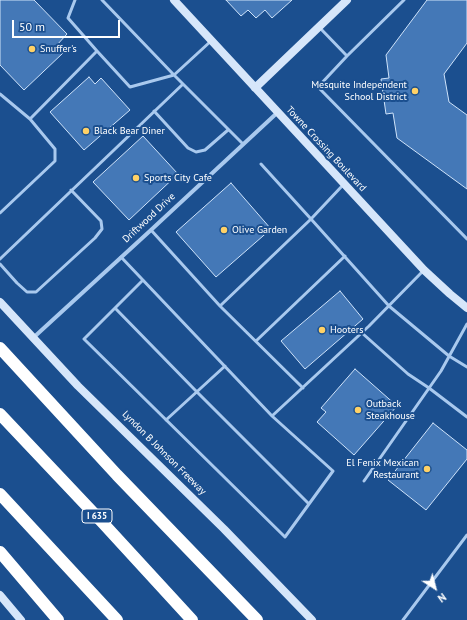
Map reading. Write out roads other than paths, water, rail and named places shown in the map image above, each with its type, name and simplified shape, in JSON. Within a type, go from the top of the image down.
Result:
[{"type":"highway","points":[[0,348],[117,476],[257,620]]},
{"type":"highway","name":"I 635","points":[[0,414],[97,516],[192,620]]},
{"type":"highway","points":[[0,494],[117,620]]},
{"type":"highway","points":[[0,552],[58,620]]},
{"type":"street","name":"Towne Crossing Boulevard","points":[[174,0],[424,270],[467,308]]},
{"type":"street","points":[[255,88],[347,0]]},
{"type":"street","name":"Driftwood Drive","points":[[33,338],[278,112]]},
{"type":"street","name":"Lyndon B Johnson Freeway","points":[[0,302],[78,386],[229,535],[312,620]]},
{"type":"street","points":[[0,595],[21,620]]},
{"type":"lane","points":[[75,0],[68,18],[130,87],[174,75],[211,40]]},
{"type":"lane","points":[[102,0],[243,144]]},
{"type":"lane","points":[[404,0],[318,87],[467,239]]},
{"type":"lane","points":[[319,27],[347,56]]},
{"type":"lane","points":[[30,119],[97,51]]},
{"type":"lane","points":[[0,259],[183,84]]},
{"type":"lane","points":[[0,94],[30,119],[55,149],[55,161],[0,212]]},
{"type":"lane","points":[[154,111],[188,148],[196,152],[205,150],[228,130]]},
{"type":"lane","points":[[261,164],[389,306],[449,356],[467,367]]},
{"type":"lane","points":[[220,306],[311,219],[344,184]]},
{"type":"lane","points":[[0,264],[27,292],[36,292],[95,238],[102,229],[101,221],[72,190]]},
{"type":"lane","points":[[151,230],[220,306],[303,388]]},
{"type":"lane","points":[[256,341],[345,256]]},
{"type":"lane","points":[[121,257],[143,280],[225,366],[272,416],[333,471],[285,537],[84,339],[143,280]]},
{"type":"lane","points":[[272,416],[362,333],[424,270]]},
{"type":"lane","points":[[115,308],[309,504]]},
{"type":"lane","points":[[364,480],[441,371],[467,324]]},
{"type":"lane","points":[[362,333],[404,370],[467,417]]},
{"type":"lane","points":[[166,420],[225,366]]},
{"type":"lane","points":[[403,620],[467,535]]},
{"type":"place","name":"Snuffer's","points":[[32,49]]},
{"type":"place","name":"Mesquite Independent School District","points":[[415,91]]},
{"type":"place","name":"Black Bear Diner","points":[[86,131]]},
{"type":"place","name":"Sports City Cafe","points":[[136,178]]},
{"type":"place","name":"Olive Garden","points":[[224,230]]},
{"type":"place","name":"Hooters","points":[[322,330]]},
{"type":"place","name":"Outback Steakhouse","points":[[358,410]]},
{"type":"place","name":"El Fenix Mexican Restaurant","points":[[427,469]]}]
